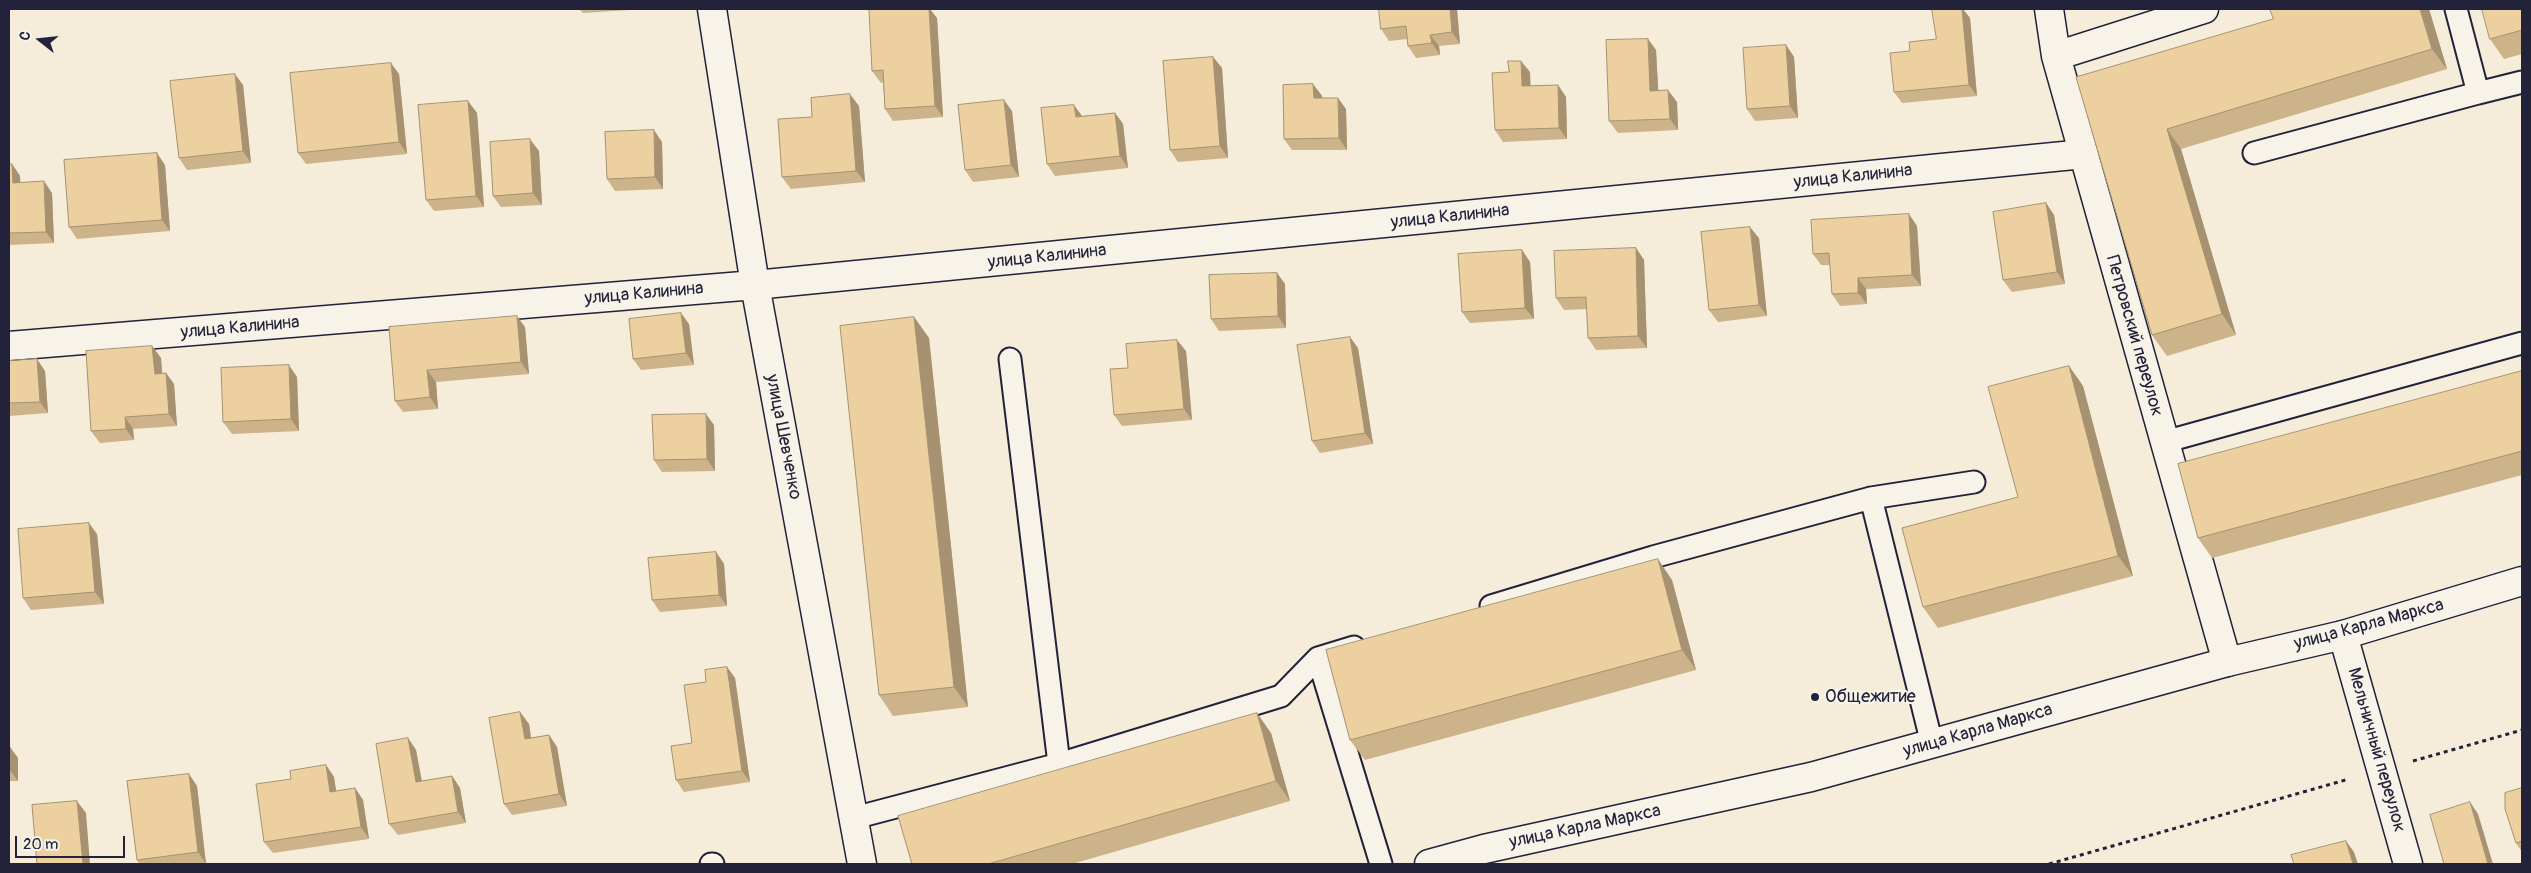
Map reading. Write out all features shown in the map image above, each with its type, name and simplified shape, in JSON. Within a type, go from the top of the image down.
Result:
[{"type":"street","name":"улица Шевченко","points":[[712,9],[754,285],[862,864]]},
{"type":"street","name":"Петровский переулок","points":[[2048,9],[2056,56],[2227,662]]},
{"type":"street","points":[[2056,56],[2204,9]]},
{"type":"street","name":"улица Калинина","points":[[9,346],[754,285],[2084,154]]},
{"type":"street","name":"улица Карла Маркса","points":[[1429,864],[1484,850],[1811,778],[2227,662],[2343,635],[2522,581]]},
{"type":"street","name":"Мельничный переулок","points":[[2343,635],[2408,864]]},
{"type":"lane","points":[[2456,9],[2478,93]]},
{"type":"lane","points":[[2254,153],[2522,82]]},
{"type":"lane","points":[[2164,442],[2522,343]]},
{"type":"lane","points":[[1010,359],[1059,764]]},
{"type":"lane","points":[[1471,612],[1653,557],[1871,498],[1974,482]]},
{"type":"lane","points":[[1871,498],[1932,744]]},
{"type":"lane","points":[[854,818],[1059,764],[1281,696],[1318,658],[1375,640]]},
{"type":"lane","points":[[1318,658],[1381,864]]},
{"type":"path","points":[[2049,864],[2522,730]]},
{"type":"building","points":[[929,9],[935,106],[885,109],[883,70],[872,71],[869,10]]},
{"type":"building","points":[[1379,9],[1450,9],[1452,32],[1430,35],[1432,43],[1408,46],[1406,26],[1381,29]]},
{"type":"building","points":[[1932,9],[1962,9],[1969,85],[1894,92],[1890,53],[1910,51],[1909,42],[1936,39]]},
{"type":"building","points":[[2270,9],[2420,9],[2432,49],[2167,129],[2222,314],[2152,335],[2076,77],[2273,19]]},
{"type":"building","points":[[2482,9],[2522,9],[2522,30],[2490,39]]},
{"type":"building","points":[[1648,39],[1650,91],[1668,90],[1670,119],[1609,121],[1606,40]]},
{"type":"building","points":[[1786,45],[1790,106],[1747,109],[1743,48]]},
{"type":"building","points":[[1213,57],[1220,146],[1170,150],[1163,61]]},
{"type":"building","points":[[1508,61],[1521,61],[1522,86],[1558,85],[1559,128],[1495,130],[1492,73],[1509,72]]},
{"type":"building","points":[[391,63],[399,142],[298,153],[290,73]]},
{"type":"building","points":[[235,74],[243,151],[179,158],[170,81]]},
{"type":"building","points":[[1313,84],[1314,98],[1338,98],[1339,138],[1284,139],[1283,85]]},
{"type":"building","points":[[850,94],[856,171],[782,177],[778,119],[812,117],[811,98]]},
{"type":"building","points":[[1004,100],[1011,165],[965,170],[958,105]]},
{"type":"building","points":[[468,101],[476,196],[426,200],[418,105]]},
{"type":"building","points":[[1074,105],[1076,117],[1115,113],[1120,156],[1047,164],[1041,108]]},
{"type":"building","points":[[654,130],[655,177],[607,179],[605,132]]},
{"type":"building","points":[[530,139],[533,193],[493,196],[490,142]]},
{"type":"building","points":[[157,153],[162,220],[69,227],[64,160]]},
{"type":"building","points":[[9,164],[12,164],[13,183],[44,181],[46,232],[9,233]]},
{"type":"building","points":[[2046,203],[2057,272],[2003,280],[1993,212]]},
{"type":"building","points":[[1909,214],[1912,275],[1858,278],[1858,293],[1832,294],[1829,253],[1813,254],[1811,220]]},
{"type":"building","points":[[1750,227],[1759,305],[1709,310],[1701,232]]},
{"type":"building","points":[[1636,248],[1638,336],[1588,338],[1586,297],[1556,298],[1554,251]]},
{"type":"building","points":[[1522,250],[1525,308],[1462,312],[1458,254]]},
{"type":"building","points":[[1277,273],[1278,316],[1211,319],[1209,275]]},
{"type":"building","points":[[681,313],[686,353],[633,359],[629,319]]},
{"type":"building","points":[[517,316],[521,362],[427,370],[430,397],[395,401],[389,327]]},
{"type":"building","points":[[914,317],[954,687],[879,695],[840,326]]},
{"type":"building","points":[[1350,337],[1365,433],[1312,441],[1297,345]]},
{"type":"building","points":[[1177,340],[1184,409],[1114,415],[1110,369],[1128,368],[1126,344]]},
{"type":"building","points":[[152,346],[155,374],[166,373],[169,414],[125,417],[126,429],[91,431],[86,351]]},
{"type":"building","points":[[37,359],[40,402],[9,403],[9,361]]},
{"type":"building","points":[[289,365],[291,419],[223,422],[221,368]]},
{"type":"building","points":[[2069,366],[2118,556],[1923,607],[1902,528],[2018,497],[1988,387]]},
{"type":"building","points":[[2522,371],[2522,451],[2198,538],[2178,464]]},
{"type":"building","points":[[706,414],[707,459],[654,460],[652,415]]},
{"type":"building","points":[[89,523],[95,592],[23,598],[18,529]]},
{"type":"building","points":[[716,552],[719,595],[652,600],[648,558]]},
{"type":"building","points":[[1658,559],[1682,650],[1350,740],[1326,650]]},
{"type":"building","points":[[727,667],[742,771],[676,780],[671,746],[692,743],[684,685],[706,682],[705,670]]},
{"type":"building","points":[[520,712],[525,739],[549,735],[559,794],[504,804],[489,718]]},
{"type":"building","points":[[1257,713],[1276,781],[988,864],[912,864],[898,816]]},
{"type":"building","points":[[408,738],[416,782],[452,776],[458,812],[389,824],[376,744]]},
{"type":"building","points":[[10,747],[10,770],[9,770]]},
{"type":"building","points":[[326,765],[330,792],[355,788],[361,827],[264,842],[256,784],[291,779],[290,771]]},
{"type":"building","points":[[189,774],[198,852],[137,860],[127,781]]},
{"type":"building","points":[[2522,788],[2522,841],[2516,843],[2505,809],[2505,793]]},
{"type":"building","points":[[77,801],[83,864],[37,864],[32,805]]},
{"type":"building","points":[[2470,802],[2488,864],[2444,864],[2430,815]]},
{"type":"building","points":[[2346,841],[2353,864],[2294,864],[2291,855]]},
{"type":"place","name":"Общежитие","points":[[1815,697]]}]
